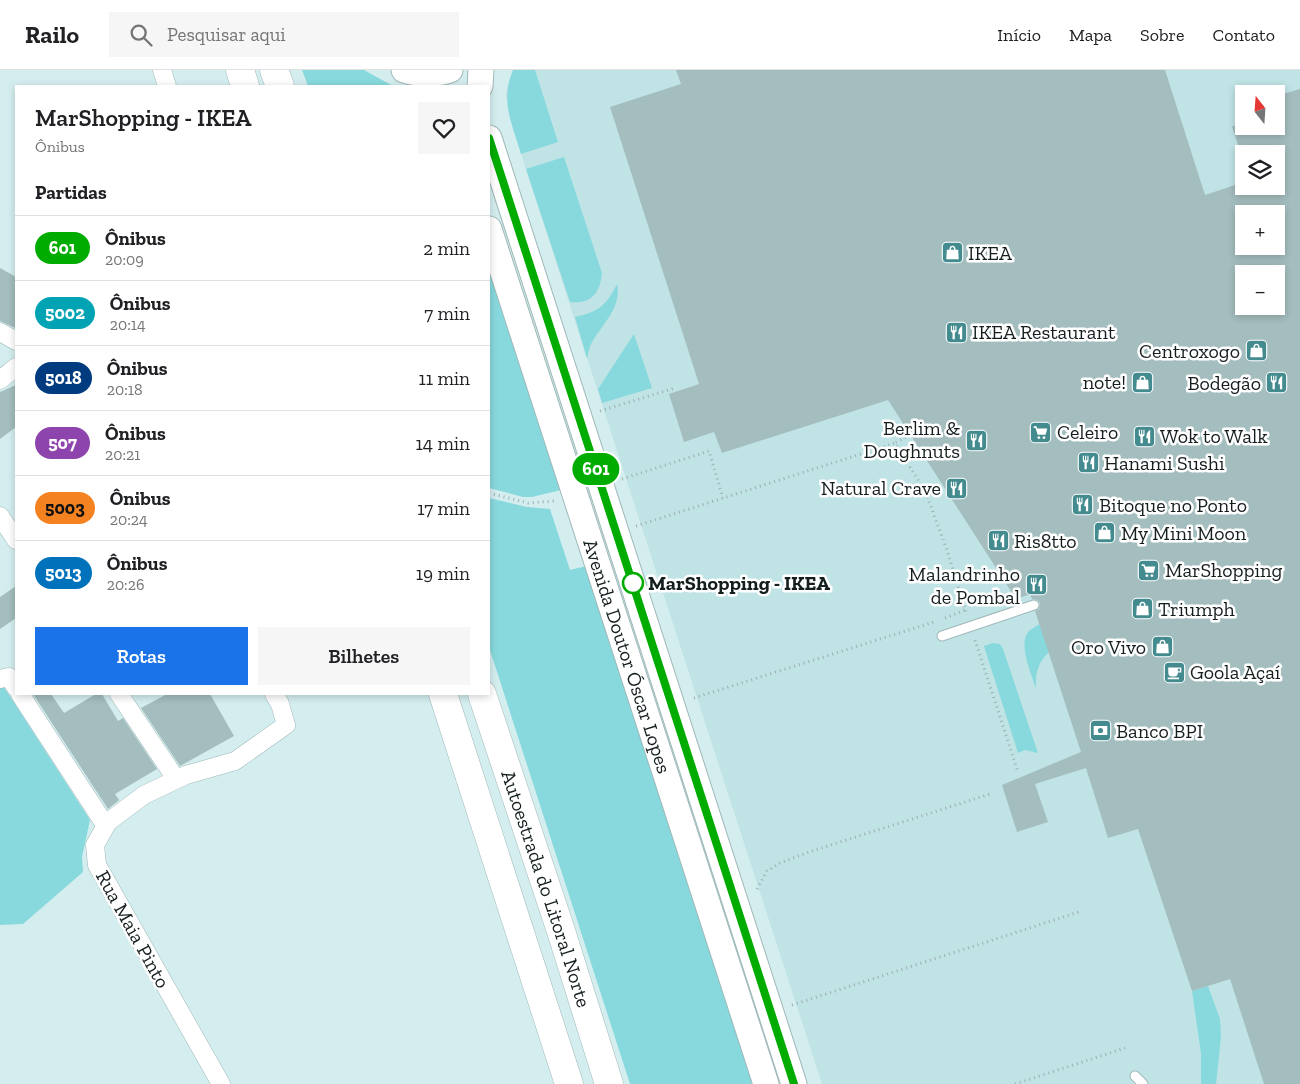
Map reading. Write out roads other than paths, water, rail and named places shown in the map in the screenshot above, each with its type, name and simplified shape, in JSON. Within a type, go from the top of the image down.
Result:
[{"type":"highway","points":[[240,70],[245,85]]},
{"type":"highway","points":[[274,70],[280,85]]},
{"type":"highway","name":"Autoestrada do Litoral Norte","points":[[443,695],[569,1084]]},
{"type":"highway","name":"Autoestrada do Litoral Norte","points":[[482,695],[561,931],[609,1084]]},
{"type":"main road","points":[[414,76],[439,74],[450,70]]},
{"type":"main road","points":[[480,85],[481,70]]},
{"type":"main road","name":"Avenida Doutor Óscar Lopes","points":[[490,141],[794,1084]]},
{"type":"main road","name":"Avenida Doutor Óscar Lopes","points":[[490,232],[766,1084]]},
{"type":"street","points":[[162,70],[167,85]]},
{"type":"street","points":[[0,332],[15,340]]},
{"type":"street","points":[[0,380],[15,368]]},
{"type":"street","points":[[0,516],[15,538]]},
{"type":"street","points":[[0,679],[9,677],[15,686]]},
{"type":"street","points":[[21,695],[102,820],[108,822]]},
{"type":"street","points":[[119,695],[176,780]]},
{"type":"street","name":"Rua Maia Pinto","points":[[221,1084],[97,865],[96,845],[108,822],[144,795],[176,780],[235,761],[286,725],[280,704],[275,695]]},
{"type":"lane","points":[[942,636],[1034,605]]},
{"type":"lane","points":[[1135,1076],[1143,1084]]},
{"type":"place","name":"IKEA","points":[[952,253]]},
{"type":"place","name":"IKEA Restaurant","points":[[956,332]]},
{"type":"place","name":"Centroxogo","points":[[1256,351]]},
{"type":"place","name":"note!","points":[[1142,382]]},
{"type":"place","name":"Bodegão","points":[[1277,383]]},
{"type":"place","name":"Celeiro","points":[[1041,432]]},
{"type":"place","name":"Wok to Walk","points":[[1144,436]]},
{"type":"place","name":"Berlim & Doughnuts","points":[[976,440]]},
{"type":"place","name":"Hanami Sushi","points":[[1088,463]]},
{"type":"place","name":"Natural Crave","points":[[957,488]]},
{"type":"place","name":"Bitoque no Ponto","points":[[1083,505]]},
{"type":"place","name":"My Mini Moon","points":[[1105,533]]},
{"type":"place","name":"Ris8tto","points":[[998,541]]},
{"type":"place","name":"MarShopping","points":[[1149,570]]},
{"type":"place","name":"MarShopping - IKEA","points":[[633,583]]},
{"type":"place","name":"Malandrinho de Pombal","points":[[1036,585]]},
{"type":"place","name":"Triumph","points":[[1142,609]]},
{"type":"place","name":"Oro Vivo","points":[[1162,647]]},
{"type":"place","name":"Goola Açaí","points":[[1174,672]]},
{"type":"place","name":"Banco BPI","points":[[1100,731]]}]
